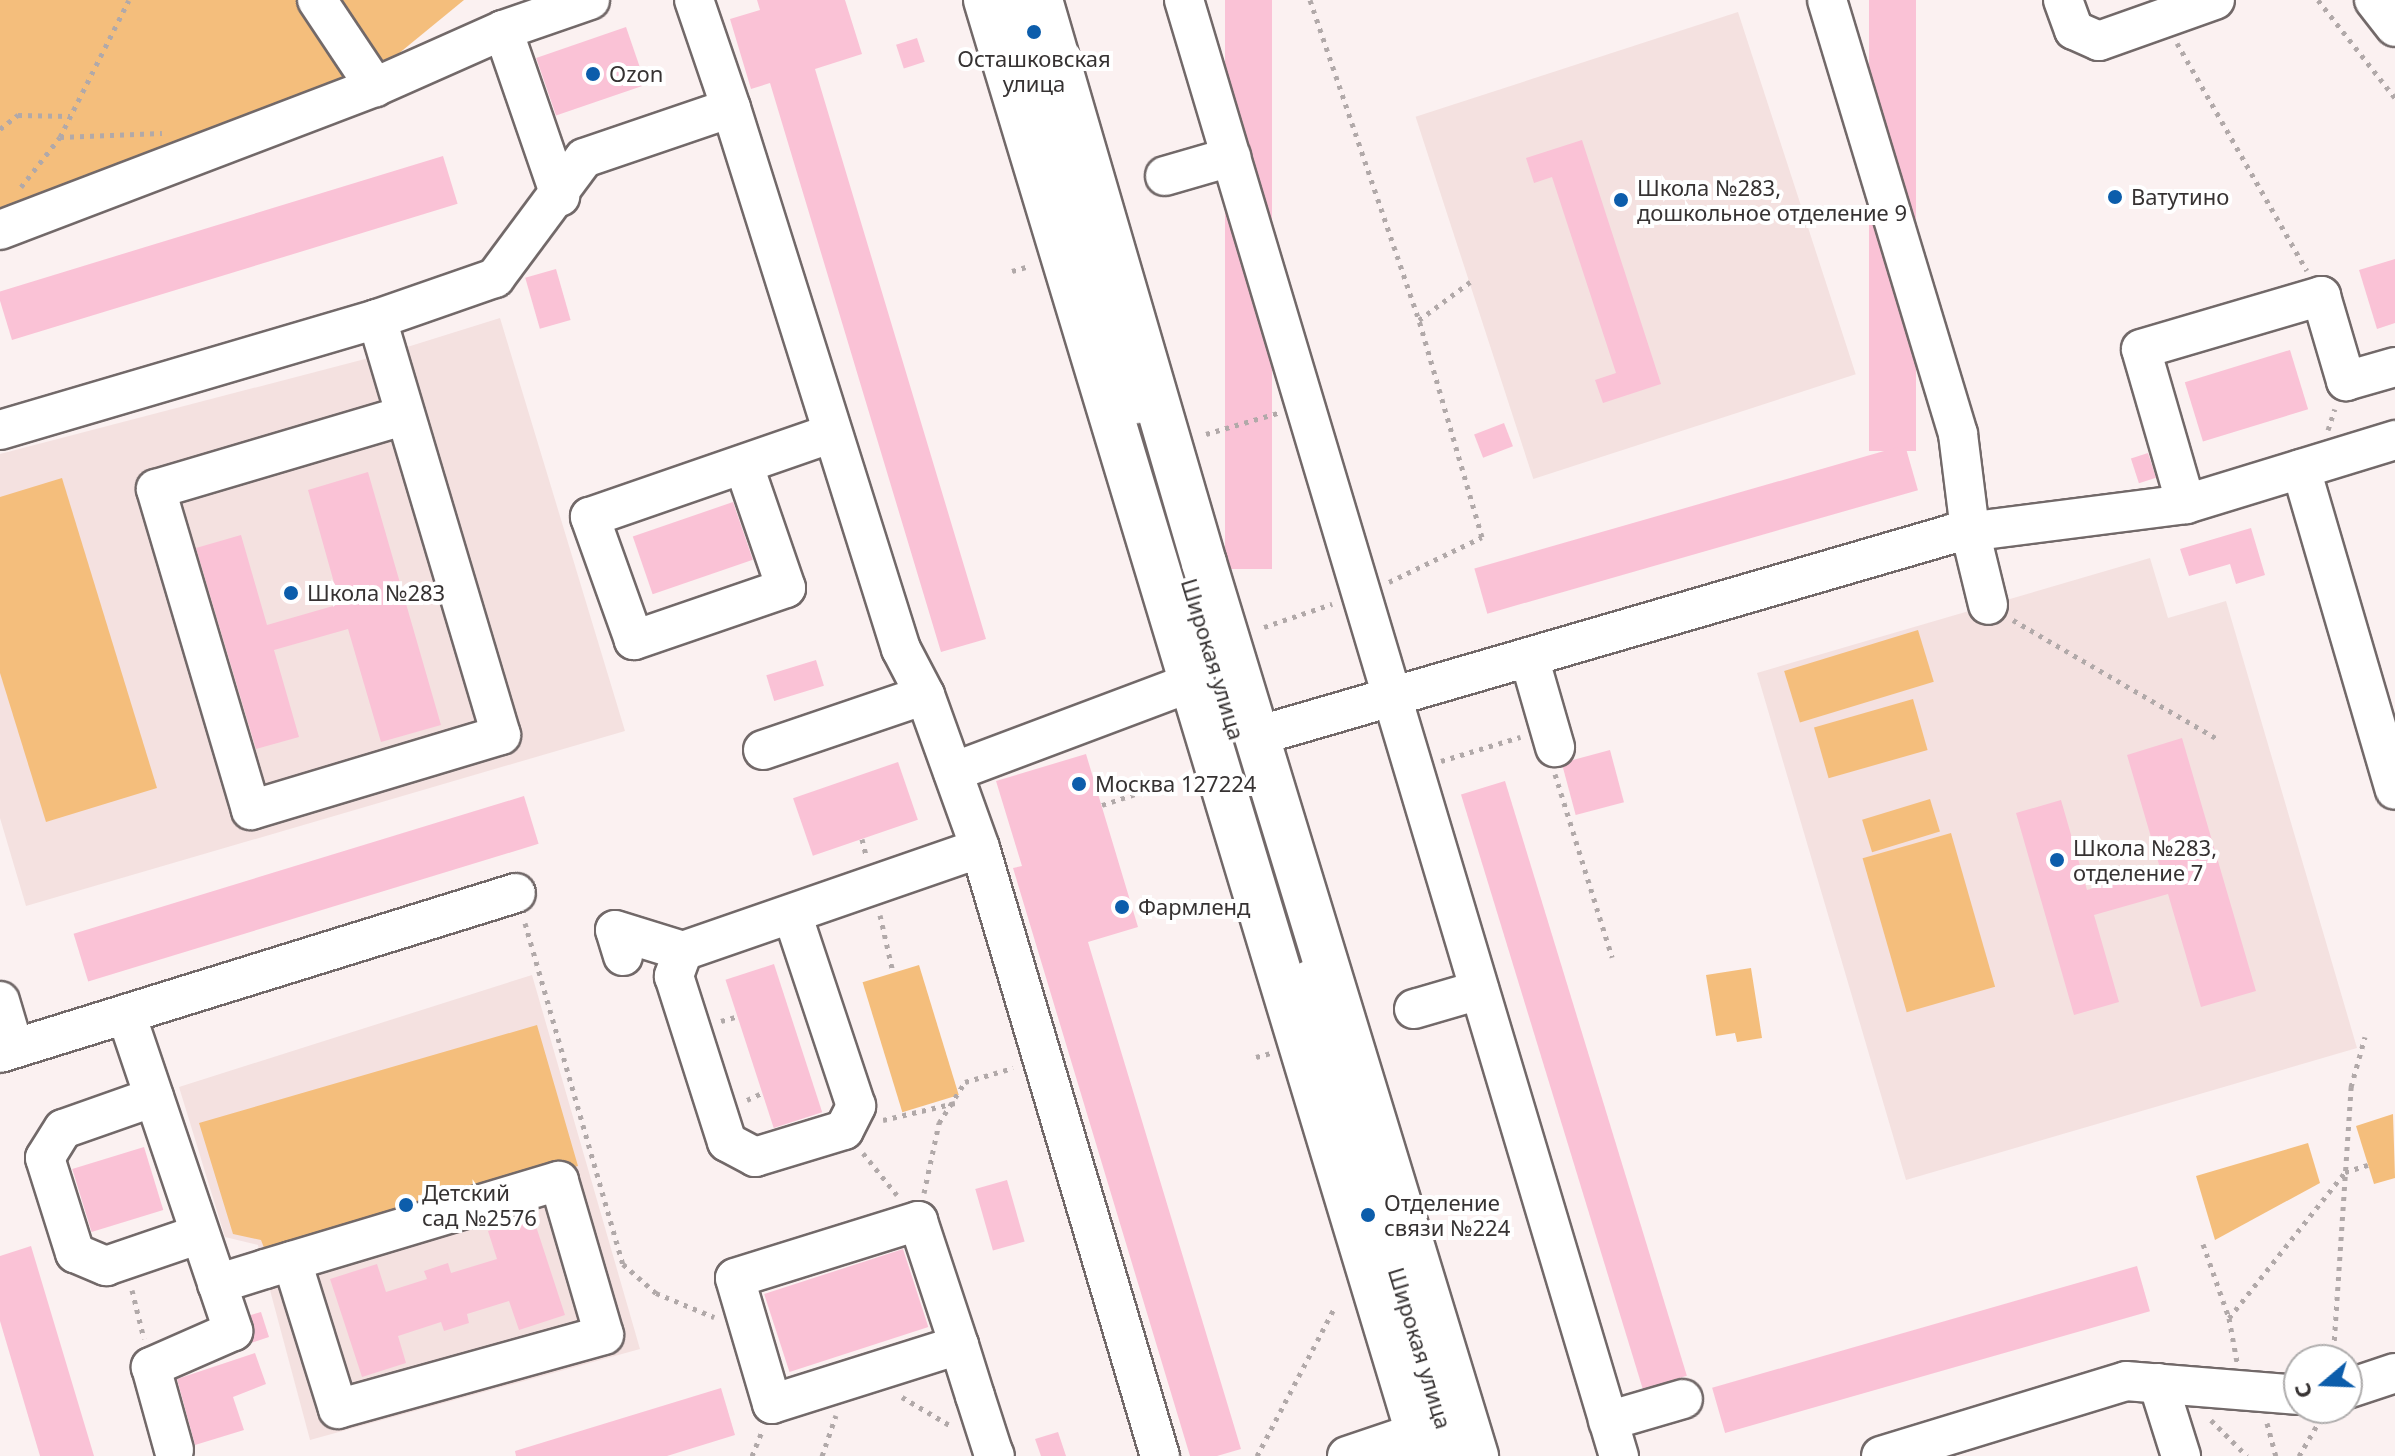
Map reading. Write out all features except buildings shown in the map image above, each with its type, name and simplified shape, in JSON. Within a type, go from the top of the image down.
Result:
[{"type":"main road","name":"Широкая улица","points":[[986,0],[1110,323],[1257,736],[1300,959],[1421,1444]]},
{"type":"main road","name":"Широкая улица","points":[[1040,0],[1192,682],[1300,959],[1476,1456]]},
{"type":"street","points":[[317,0],[375,87]]},
{"type":"street","points":[[0,230],[375,87],[503,30],[590,0]]},
{"type":"street","points":[[694,0],[731,108],[830,434],[901,649],[925,695],[980,848],[1160,1456]]},
{"type":"street","name":"Широкая улица","points":[[1012,0],[1453,1456]]},
{"type":"street","points":[[1184,0],[1614,1438],[1683,1399]]},
{"type":"street","points":[[1827,0],[1958,434],[1970,531],[1988,605]]},
{"type":"street","points":[[2063,0],[2074,30],[2099,41],[2215,0]]},
{"type":"street","points":[[2374,0],[2395,27]]},
{"type":"street","points":[[503,30],[560,196]]},
{"type":"street","points":[[0,430],[377,319],[495,278],[560,196],[584,158],[731,108]]},
{"type":"street","points":[[1165,176],[1231,157]]},
{"type":"street","points":[[2186,504],[2141,349],[2321,296],[2346,381],[2395,367]]},
{"type":"street","points":[[377,319],[403,416],[501,735],[251,810],[156,489],[403,416]]},
{"type":"street","points":[[744,466],[786,588],[634,640],[590,517],[830,434]]},
{"type":"street","points":[[1257,736],[1970,531],[2186,504],[2395,440]]},
{"type":"street","points":[[2308,466],[2395,790]]},
{"type":"street","points":[[1529,657],[1552,737]]},
{"type":"street","points":[[953,772],[1192,682]]},
{"type":"street","points":[[763,750],[925,695]]},
{"type":"street","points":[[623,956],[615,930],[683,951],[793,917],[980,848]]},
{"type":"street","points":[[0,1001],[7,1051],[516,893]]},
{"type":"street","points":[[683,951],[674,976],[727,1142],[755,1157],[844,1130],[856,1106],[793,917]]},
{"type":"street","points":[[1414,1009],[1479,990]]},
{"type":"street","points":[[126,1014],[233,1331],[151,1367],[174,1450]]},
{"type":"street","points":[[154,1097],[63,1129],[45,1158],[75,1253],[106,1266],[200,1234]]},
{"type":"street","points":[[217,1284],[292,1261],[559,1181],[604,1335],[338,1409],[292,1261]]},
{"type":"street","points":[[959,1345],[772,1404],[735,1278],[918,1221],[959,1345],[994,1454]]},
{"type":"street","points":[[2363,1385],[2395,1373]]},
{"type":"street","points":[[1898,1453],[2126,1381],[2283,1394]]},
{"type":"street","points":[[2158,1383],[2181,1456]]},
{"type":"street","points":[[1347,1456],[1421,1444]]},
{"type":"path","points":[[17,191],[60,137],[129,0]]},
{"type":"path","points":[[1264,627],[1361,594],[1482,537],[1419,320],[1310,0]]},
{"type":"path","points":[[2318,0],[2395,98]]},
{"type":"path","points":[[2163,19],[2321,296]]},
{"type":"path","points":[[0,129],[18,115],[70,116]]},
{"type":"path","points":[[60,137],[170,133]]},
{"type":"path","points":[[1012,271],[1036,265]]},
{"type":"path","points":[[1419,320],[1470,282]]},
{"type":"path","points":[[2308,466],[2346,381]]},
{"type":"path","points":[[1206,434],[1305,405]]},
{"type":"path","points":[[1988,605],[2216,738]]},
{"type":"path","points":[[1414,770],[1552,737],[1551,764],[1612,957]]},
{"type":"path","points":[[1102,805],[1169,783]]},
{"type":"path","points":[[516,893],[623,1264],[682,1307],[749,1327]]},
{"type":"path","points":[[721,1021],[738,1016]]},
{"type":"path","points":[[2334,1344],[2351,1087],[2365,1037]]},
{"type":"path","points":[[918,1221],[939,1123],[955,1103],[965,1082],[1043,1059]]},
{"type":"path","points":[[747,1100],[762,1093]]},
{"type":"path","points":[[918,1221],[844,1130],[955,1103]]},
{"type":"path","points":[[2229,1318],[2345,1172],[2368,1165]]},
{"type":"path","points":[[2203,1244],[2229,1318],[2242,1390]]},
{"type":"path","points":[[124,1260],[151,1367]]},
{"type":"path","points":[[1257,1456],[1334,1309]]},
{"type":"path","points":[[865,1375],[994,1454]]},
{"type":"path","points":[[2299,1456],[2313,1424]]},
{"type":"shaded area","points":[[0,0],[464,0],[392,59],[0,214]]},
{"type":"shaded area","name":"Школа №283, дошкольное отделение 9","points":[[1738,12],[1856,374],[1533,479],[1416,117]]},
{"type":"shaded area","name":"Школа №283","points":[[500,318],[625,731],[26,906],[0,818],[0,454],[388,353]]},
{"type":"shaded area","points":[[62,478],[157,788],[46,822],[0,673],[0,497]]},
{"type":"shaded area","name":"Школа №283, отделение 7","points":[[2150,558],[2168,618],[2226,601],[2357,1048],[1906,1180],[1757,673]]},
{"type":"shaded area","points":[[1918,630],[1934,682],[1800,723],[1784,671]]},
{"type":"shaded area","points":[[1913,699],[1928,750],[1829,778],[1814,727]]},
{"type":"shaded area","points":[[1930,799],[1940,832],[1872,852],[1862,820]]},
{"type":"shaded area","points":[[1951,833],[1995,987],[1907,1012],[1863,858]]},
{"type":"shaded area","points":[[919,965],[959,1095],[902,1112],[863,982]]},
{"type":"shaded area","points":[[1751,968],[1762,1038],[1737,1042],[1735,1033],[1716,1036],[1706,975]]},
{"type":"shaded area","name":"Детский сад №2576","points":[[532,975],[640,1349],[310,1440],[258,1245],[225,1237],[179,1087]]},
{"type":"shaded area","points":[[537,1025],[578,1166],[266,1253],[261,1240],[233,1234],[199,1123]]},
{"type":"shaded area","points":[[2393,1114],[2395,1178],[2374,1184],[2356,1126]]},
{"type":"shaded area","points":[[2308,1143],[2320,1183],[2215,1240],[2196,1176]]},
{"type":"place","name":"Осташковская улица","points":[[1034,32]]},
{"type":"place","name":"Ozon","points":[[593,74]]},
{"type":"place","name":"Ватутино","points":[[2115,197]]},
{"type":"place","name":"Школа №283, дошкольное отделение 9","points":[[1621,200]]},
{"type":"place","name":"Школа №283","points":[[291,593]]},
{"type":"place","name":"Москва 127224","points":[[1079,784]]},
{"type":"place","name":"Школа №283, отделение 7","points":[[2057,860]]},
{"type":"place","name":"Фармленд","points":[[1122,907]]},
{"type":"place","name":"Детский сад №2576","points":[[406,1205]]},
{"type":"place","name":"Отделение связи №224","points":[[1368,1215]]}]
